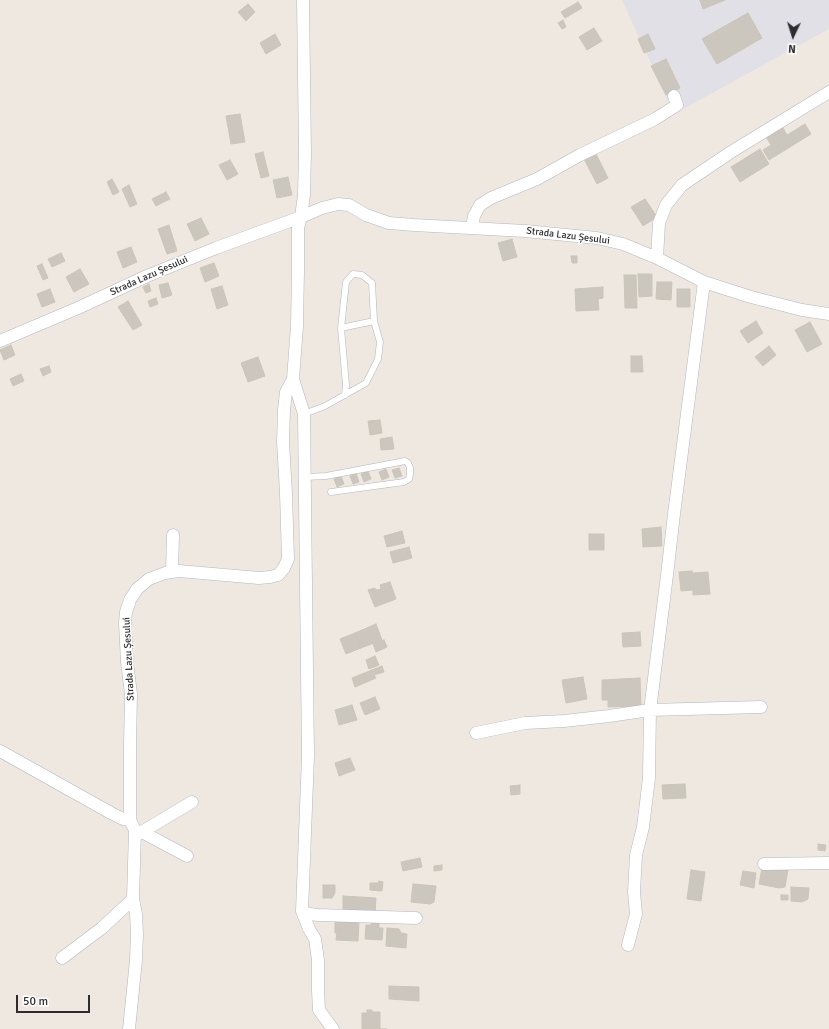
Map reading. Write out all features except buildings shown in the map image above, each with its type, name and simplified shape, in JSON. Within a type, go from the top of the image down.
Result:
[{"type":"street","name":"Strada Lazu Șesului","points":[[303,0],[305,152],[304,195],[298,228],[297,310],[293,379],[304,414],[308,756],[302,911],[309,929],[315,939],[318,960],[319,1010],[333,1029]]},
{"type":"street","points":[[657,258],[660,223],[666,205],[682,185],[731,152],[829,92]]},
{"type":"street","points":[[472,228],[474,216],[480,205],[491,198],[537,179],[580,155],[655,119],[677,105],[674,96]]},
{"type":"street","name":"Strada Lazu Șesului","points":[[0,341],[78,308],[154,273],[322,208],[338,204],[349,205],[366,215],[389,223],[525,231],[597,238],[623,244],[657,258],[704,282],[751,297],[802,310],[829,314]]},
{"type":"street","points":[[628,945],[636,914],[634,892],[636,855],[643,827],[649,778],[650,710],[704,282]]},
{"type":"street","name":"Strada Lazu Șesului","points":[[129,1029],[136,960],[136,914],[132,899],[138,834],[130,820],[132,694],[127,662],[125,623],[126,612],[130,600],[137,588],[149,579],[166,573],[179,571],[259,578],[278,575],[284,568],[288,559],[283,442],[284,410],[286,392],[293,379]]},
{"type":"street","points":[[172,572],[173,535]]},
{"type":"street","points":[[476,733],[525,723],[564,721],[650,710],[761,707]]},
{"type":"street","points":[[0,751],[111,813],[123,819],[130,820]]},
{"type":"street","points":[[138,834],[192,802]]},
{"type":"street","points":[[138,834],[187,856]]},
{"type":"street","points":[[764,864],[829,863]]},
{"type":"street","points":[[62,958],[102,928],[132,899]]},
{"type":"street","points":[[302,911],[318,915],[416,918]]},
{"type":"lane","points":[[304,414],[325,406],[345,395],[366,383],[378,359],[380,342],[374,321],[372,283],[362,275],[353,274],[346,282],[341,328],[346,385],[345,395]]},
{"type":"lane","points":[[341,328],[374,321]]},
{"type":"lane","points":[[305,477],[326,476],[405,462],[410,468],[409,479],[404,482],[331,492]]},
{"type":"shaded area","points":[[622,0],[829,0],[829,29],[674,114]]}]
